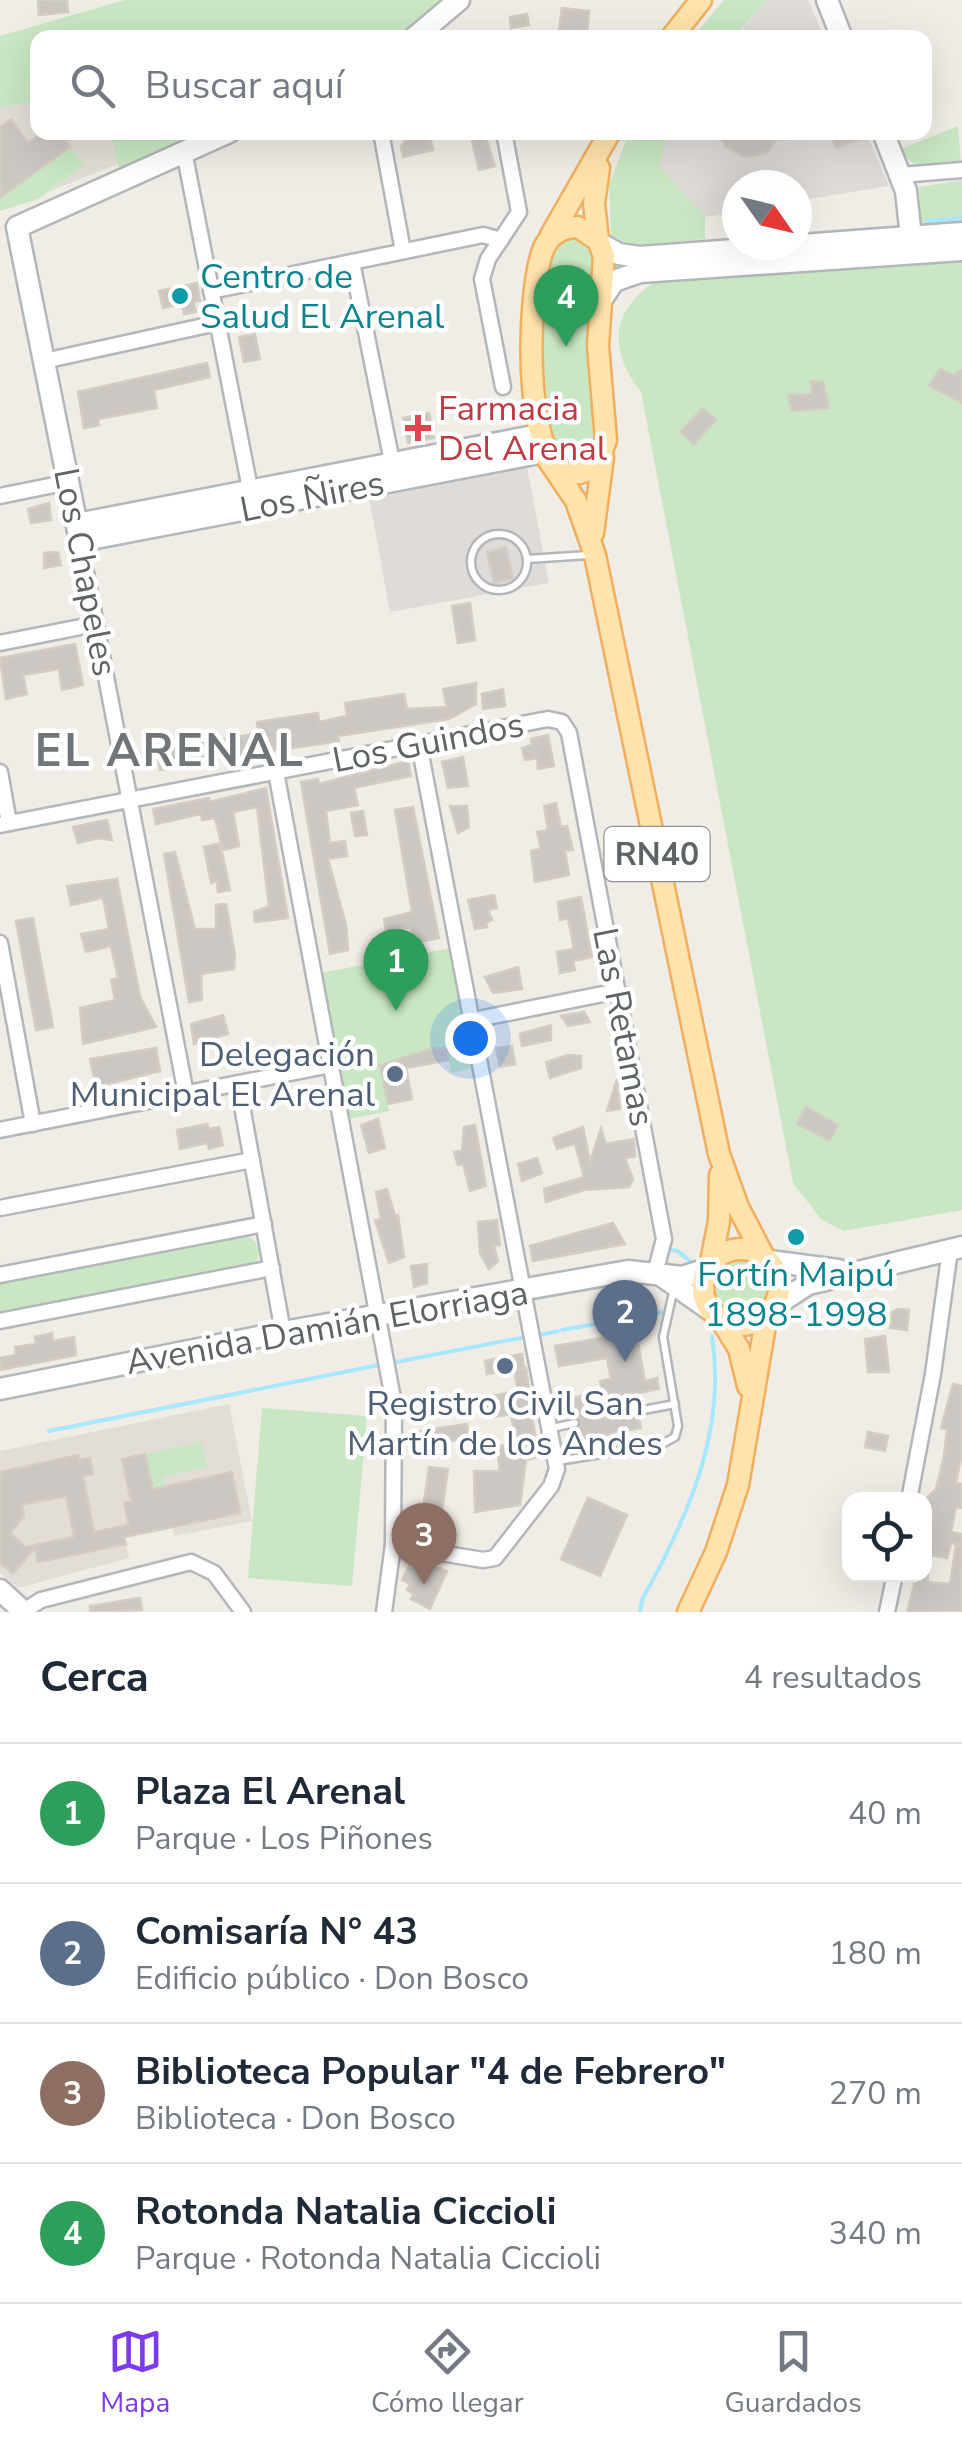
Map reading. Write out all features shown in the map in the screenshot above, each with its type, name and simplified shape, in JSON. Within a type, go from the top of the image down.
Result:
[{"type":"main road","points":[[676,30],[700,0]]},
{"type":"main road","name":"RN40","points":[[606,140],[545,245],[534,300],[544,448],[576,501],[595,555],[719,1154],[738,1207],[779,1284],[726,1523],[688,1612]]},
{"type":"main road","name":"RN40","points":[[595,555],[594,502],[604,451],[600,242],[594,190],[607,140]]},
{"type":"main road","points":[[545,245],[560,230],[572,227],[584,229],[600,242]]},
{"type":"main road","points":[[544,448],[558,467],[578,472],[591,469],[604,451]]},
{"type":"main road","name":"RN40","points":[[719,1154],[719,1221],[703,1294],[739,1349],[752,1412]]},
{"type":"main road","points":[[709,1266],[732,1249],[748,1249],[766,1258]]},
{"type":"main road","points":[[715,1314],[745,1324],[770,1311]]},
{"type":"street","points":[[423,30],[459,0]]},
{"type":"street","points":[[826,0],[839,30]]},
{"type":"street","points":[[9,229],[210,140]]},
{"type":"street","points":[[383,140],[404,252]]},
{"type":"street","points":[[503,388],[482,279],[485,265],[520,208],[506,140]]},
{"type":"street","points":[[886,140],[900,175],[911,237]]},
{"type":"street","points":[[184,151],[252,499]]},
{"type":"street","points":[[900,175],[962,170]]},
{"type":"street","name":"Los Chapeles","points":[[9,229],[44,361],[186,1094]]},
{"type":"street","points":[[600,242],[620,254],[640,257],[962,233]]},
{"type":"street","points":[[211,291],[487,234],[502,240]]},
{"type":"street","points":[[600,304],[609,286],[632,274],[962,250]]},
{"type":"street","points":[[352,262],[394,472]]},
{"type":"street","points":[[44,361],[217,322]]},
{"type":"street","name":"Los Ñires","points":[[78,532],[544,448]]},
{"type":"street","points":[[0,496],[68,482]]},
{"type":"street","points":[[0,644],[96,624]]},
{"type":"street","name":"Los Guindos","points":[[5,824],[548,719],[562,722]]},
{"type":"street","name":"Las Retamas","points":[[562,722],[568,734],[618,991],[669,1278]]},
{"type":"street","points":[[393,1545],[494,1558],[551,1486],[557,1461],[419,744]]},
{"type":"street","points":[[0,772],[5,824]]},
{"type":"street","points":[[276,772],[394,1404],[393,1545],[384,1612]]},
{"type":"street","points":[[0,943],[33,1124]]},
{"type":"street","points":[[472,1020],[618,991]]},
{"type":"street","points":[[0,1130],[331,1066]]},
{"type":"street","points":[[238,1084],[283,1332]]},
{"type":"street","points":[[0,1208],[252,1160]]},
{"type":"street","points":[[0,1275],[264,1224]]},
{"type":"street","points":[[770,1311],[796,1290],[850,1271],[956,1248],[911,1492]]},
{"type":"street","points":[[766,1258],[850,1271]]},
{"type":"street","name":"Avenida Damián Elorriaga","points":[[0,1389],[378,1314],[628,1271],[669,1278],[709,1266]]},
{"type":"street","points":[[0,1321],[272,1268]]},
{"type":"street","points":[[669,1278],[715,1314]]},
{"type":"street","points":[[0,1590],[24,1612],[41,1600],[191,1562],[210,1570],[243,1612]]},
{"type":"street","points":[[887,1612],[893,1582]]},
{"type":"lane","points":[[496,534],[514,538],[527,559],[517,583],[499,590],[480,583],[472,566],[479,542],[496,534]]},
{"type":"lane","points":[[527,559],[595,555]]},
{"type":"lane","points":[[557,1461],[671,1442],[678,1430],[663,1337],[669,1278]]},
{"type":"lane","points":[[638,1411],[675,1404]]},
{"type":"lane","points":[[550,1428],[575,1423]]},
{"type":"shaded area","points":[[767,0],[808,0],[821,30],[741,30]]},
{"type":"shaded area","points":[[30,102],[30,140],[112,140],[118,164],[0,211],[0,108]]},
{"type":"shaded area","points":[[667,140],[869,140],[889,186],[812,199],[812,170],[722,170],[722,214],[705,217],[659,166]]},
{"type":"shaded area","points":[[527,467],[549,583],[390,612],[369,497]]},
{"type":"shaded area","points":[[229,1404],[252,1521],[174,1536],[172,1521],[161,1529],[138,1534],[136,1528],[123,1531],[129,1558],[18,1588],[0,1573],[0,1451]]},
{"type":"green space","points":[[125,0],[443,0],[410,30],[30,30],[30,102],[0,108],[0,36]]},
{"type":"green space","points":[[724,0],[767,0],[740,30],[699,30]]},
{"type":"green space","points":[[958,126],[961,162],[919,165],[911,162],[901,149],[932,140],[932,136]]},
{"type":"green space","points":[[112,140],[191,140],[120,172]]},
{"type":"green space","points":[[626,140],[667,140],[659,166],[705,217],[705,239],[632,246],[611,235],[609,185]]},
{"type":"green space","points":[[70,147],[84,165],[38,199],[0,211],[0,198]]},
{"type":"green space","points":[[962,180],[962,226],[921,223],[919,187]]},
{"type":"green space","points":[[575,237],[595,251],[598,443],[589,456],[576,462],[565,460],[551,442],[541,335],[548,256],[561,240]]},
{"type":"green space","points":[[962,260],[962,1210],[844,1231],[821,1219],[793,1183],[641,392],[624,363],[619,334],[628,307],[653,283]]},
{"type":"green space","points":[[451,948],[474,1068],[451,1073],[447,1049],[405,1056],[405,1061],[380,1066],[389,1111],[349,1119],[321,973]]},
{"type":"green space","points":[[243,1236],[252,1238],[260,1250],[257,1260],[249,1266],[0,1315],[0,1283]]},
{"type":"green space","points":[[741,1257],[761,1266],[770,1286],[761,1306],[741,1315],[721,1306],[712,1286],[721,1266]]},
{"type":"green space","points":[[262,1408],[367,1416],[352,1586],[248,1578]]},
{"type":"green space","points":[[202,1442],[207,1467],[163,1477],[166,1494],[154,1496],[145,1454]]},
{"type":"building","points":[[38,0],[67,0],[68,12],[39,15]]},
{"type":"building","points":[[562,8],[589,11],[587,30],[559,30]]},
{"type":"building","points":[[527,14],[529,25],[511,28],[510,17]]},
{"type":"building","points":[[11,119],[28,143],[65,140],[70,147],[0,198],[0,127]]},
{"type":"building","points":[[406,140],[431,140],[433,150],[403,157],[401,146]]},
{"type":"building","points":[[472,140],[487,140],[495,166],[479,170]]},
{"type":"building","points":[[722,140],[776,140],[766,153],[745,157],[726,147]]},
{"type":"building","points":[[833,140],[857,140],[836,148]]},
{"type":"building","name":"Centro de Salud El Arenal","points":[[197,283],[200,301],[194,302],[196,312],[184,314],[182,304],[163,308],[159,291]]},
{"type":"building","points":[[255,334],[260,359],[244,362],[239,337]]},
{"type":"building","points":[[207,363],[210,377],[154,390],[157,408],[98,419],[99,425],[84,428],[78,392]]},
{"type":"building","points":[[940,369],[954,375],[962,370],[962,403],[929,386]]},
{"type":"building","points":[[811,381],[823,382],[829,408],[792,411],[788,395],[812,394]]},
{"type":"building","points":[[703,408],[716,420],[694,444],[680,432]]},
{"type":"building","name":"Farmacia Del Arenal","points":[[429,413],[434,438],[408,443],[403,418]]},
{"type":"building","points":[[49,503],[51,520],[31,523],[28,509]]},
{"type":"building","points":[[506,547],[513,579],[494,583],[487,552]]},
{"type":"building","points":[[58,552],[61,565],[44,568],[44,553]]},
{"type":"building","points":[[470,603],[475,640],[458,643],[452,606]]},
{"type":"building","points":[[75,644],[83,685],[62,690],[59,669],[23,675],[27,694],[6,699],[0,658]]},
{"type":"building","points":[[476,683],[476,704],[449,719],[338,736],[339,741],[182,762],[182,767],[160,770],[158,754],[168,752],[166,740],[187,737],[188,745],[243,736],[258,732],[257,722],[318,713],[319,722],[347,716],[345,703],[404,694],[407,709],[447,707],[443,689]]},
{"type":"building","points":[[503,689],[505,706],[483,709],[482,694]]},
{"type":"building","points":[[548,735],[554,766],[538,769],[537,758],[525,760],[522,748],[532,745],[531,739]]},
{"type":"building","points":[[463,757],[468,786],[448,788],[442,762]]},
{"type":"building","points":[[408,761],[411,776],[358,787],[354,789],[358,805],[326,811],[330,843],[345,841],[347,856],[328,859],[346,925],[348,950],[330,954],[301,782],[318,779],[319,784]]},
{"type":"building","points":[[266,788],[288,918],[255,922],[254,912],[269,906],[257,807],[233,812],[239,846],[223,850],[215,818],[202,820],[201,814],[156,824],[153,809],[209,798],[210,802]]},
{"type":"building","points":[[556,803],[561,827],[567,826],[573,850],[565,851],[569,875],[535,882],[531,851],[541,849],[537,832],[548,830],[544,806]]},
{"type":"building","points":[[450,806],[467,806],[469,827],[458,833]]},
{"type":"building","points":[[413,807],[439,938],[414,943],[411,927],[386,931],[384,919],[412,912],[395,810]]},
{"type":"building","points":[[363,811],[367,835],[355,836],[351,813]]},
{"type":"building","points":[[107,820],[112,840],[98,838],[78,843],[73,827]]},
{"type":"building","points":[[220,843],[230,890],[218,892],[217,881],[211,883],[204,847]]},
{"type":"building","points":[[175,852],[195,929],[216,929],[216,905],[226,904],[235,955],[234,969],[201,974],[202,1000],[189,1002],[164,854]]},
{"type":"building","points":[[117,879],[140,997],[156,1027],[83,1044],[80,1008],[115,1000],[111,980],[118,978],[111,946],[86,952],[81,934],[109,929],[103,898],[71,905],[67,886]]},
{"type":"building","points":[[494,895],[497,908],[488,910],[492,920],[486,923],[487,927],[475,929],[468,900]]},
{"type":"building","points":[[581,897],[592,957],[573,961],[575,970],[560,973],[557,952],[574,949],[568,918],[560,920],[558,902]]},
{"type":"building","points":[[33,918],[53,1027],[36,1030],[16,921]]},
{"type":"building","points":[[518,967],[522,989],[493,993],[485,977]]},
{"type":"building","points":[[584,1012],[590,1022],[568,1026],[561,1016]]},
{"type":"building","points":[[223,1015],[228,1034],[194,1044],[191,1024]]},
{"type":"building","points":[[551,1025],[551,1040],[522,1046],[520,1034]]},
{"type":"building","points":[[512,1046],[515,1064],[500,1067],[496,1048]]},
{"type":"building","points":[[156,1048],[160,1071],[96,1087],[90,1059]]},
{"type":"building","name":"Delegación Municipal El Arenal","points":[[433,1048],[447,1048],[449,1060],[406,1068],[412,1099],[388,1104],[380,1065]]},
{"type":"building","points":[[568,1055],[581,1056],[581,1068],[550,1078],[546,1062]]},
{"type":"building","points":[[617,1079],[620,1109],[607,1111]]},
{"type":"building","points":[[806,1107],[838,1125],[829,1141],[797,1123]]},
{"type":"building","points":[[378,1119],[385,1148],[369,1153],[361,1125]]},
{"type":"building","points":[[207,1124],[209,1129],[219,1127],[223,1145],[209,1149],[207,1143],[180,1149],[177,1130]]},
{"type":"building","points":[[475,1125],[486,1186],[470,1191],[463,1164],[458,1165],[454,1152],[462,1151],[464,1127]]},
{"type":"building","points":[[583,1127],[590,1162],[601,1128],[606,1144],[634,1139],[635,1157],[625,1158],[633,1179],[629,1187],[584,1190],[546,1202],[544,1189],[584,1177],[575,1144],[557,1149],[553,1138]]},
{"type":"building","points":[[537,1158],[542,1173],[522,1181],[518,1164]]},
{"type":"building","points":[[387,1189],[395,1216],[398,1215],[404,1257],[389,1263],[375,1220],[381,1219],[376,1192]]},
{"type":"building","points":[[497,1220],[500,1245],[494,1246],[498,1261],[489,1269],[480,1253],[478,1222]]},
{"type":"building","points":[[613,1223],[625,1244],[533,1261],[530,1246]]},
{"type":"building","points":[[427,1264],[427,1283],[414,1287],[411,1266]]},
{"type":"building","points":[[909,1310],[907,1330],[890,1328],[892,1312]]},
{"type":"building","points":[[636,1332],[645,1381],[657,1378],[659,1389],[634,1394],[632,1413],[639,1418],[641,1428],[579,1440],[576,1430],[582,1423],[574,1416],[570,1399],[602,1390],[600,1381],[611,1379],[607,1358],[559,1366],[555,1346]]},
{"type":"building","points":[[52,1333],[53,1341],[74,1337],[76,1355],[0,1370],[0,1358],[16,1355],[15,1347],[36,1344],[35,1337]]},
{"type":"building","points":[[885,1336],[889,1372],[868,1372],[865,1339]]},
{"type":"building","name":"Registro Civil San Martín de los Andes","points":[[522,1354],[524,1368],[487,1374],[485,1361]]},
{"type":"building","points":[[526,1368],[538,1457],[526,1460],[520,1505],[475,1512],[474,1471],[500,1471],[497,1446],[516,1444],[511,1414],[487,1418],[483,1398],[518,1391],[514,1370]]},
{"type":"building","points":[[953,1384],[962,1386],[962,1453],[956,1483],[962,1484],[962,1508],[956,1507],[951,1532],[962,1534],[962,1545],[951,1543],[947,1558],[932,1555],[932,1493],[944,1456],[947,1429],[941,1428]]},
{"type":"building","points":[[467,1424],[469,1438],[422,1445],[420,1431]]},
{"type":"building","points":[[868,1432],[888,1436],[885,1451],[865,1447]]},
{"type":"building","points":[[145,1454],[153,1489],[232,1472],[240,1513],[124,1537],[126,1544],[38,1562],[35,1548],[13,1574],[0,1563],[0,1472],[78,1455],[79,1460],[90,1458],[93,1474],[83,1476],[94,1532],[129,1525],[124,1503],[131,1501],[122,1459]],"holes":[[[66,1496],[74,1537],[25,1547],[10,1533],[24,1516],[22,1505]]]},
{"type":"building","points":[[429,1467],[448,1469],[442,1511],[423,1509]]},
{"type":"building","points":[[588,1498],[627,1515],[600,1576],[561,1559]]},
{"type":"building","points":[[956,1546],[962,1547],[962,1612],[907,1612],[915,1582],[950,1584]]},
{"type":"building","points":[[424,1563],[447,1571],[430,1609],[411,1599],[414,1594],[407,1590],[410,1584],[402,1580],[409,1566],[421,1569]]},
{"type":"building","points":[[140,1598],[142,1610],[90,1612],[90,1606]]},
{"type":"waterway","points":[[927,221],[962,218]]},
{"type":"waterway","points":[[665,1249],[678,1251],[692,1263]]},
{"type":"waterway","points":[[562,1330],[662,1312]]},
{"type":"waterway","points":[[540,1335],[558,1331]]},
{"type":"waterway","points":[[640,1612],[700,1473],[714,1406],[712,1336]]},
{"type":"waterway","points":[[396,1362],[526,1337]]},
{"type":"waterway","points":[[49,1431],[379,1365]]},
{"type":"place","name":"Centro de Salud El Arenal","points":[[180,296]]},
{"type":"place","name":"Rotonda Natalia Ciccioli","points":[[566,347]]},
{"type":"place","name":"Farmacia Del Arenal","points":[[418,428]]},
{"type":"place","name":"Plaza El Arenal","points":[[396,1011]]},
{"type":"place","name":"Delegación Municipal El Arenal","points":[[395,1074]]},
{"type":"place","name":"Fortín Maipú 1898-1998","points":[[796,1237]]},
{"type":"place","name":"Comisaría N° 43","points":[[625,1362]]},
{"type":"place","name":"Registro Civil San Martín de los Andes","points":[[505,1366]]},
{"type":"place","name":"Biblioteca Popular \"4 de Febrero\"","points":[[424,1585]]},
{"type":"district","name":"EL ARENAL","points":[[170,750]]}]
